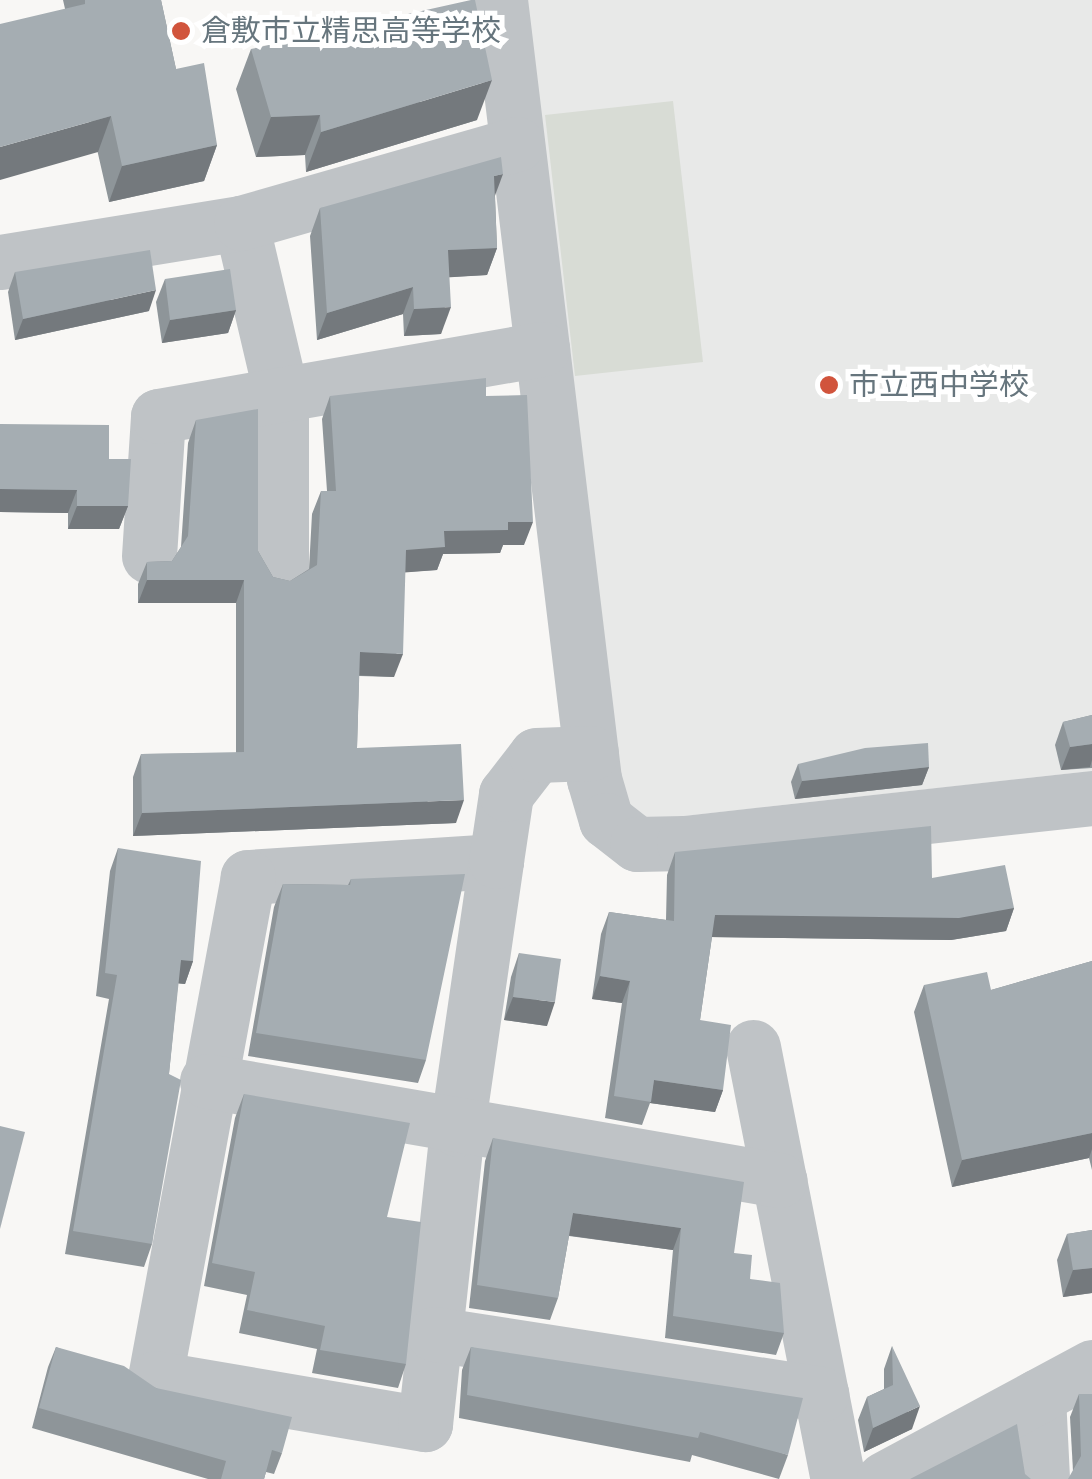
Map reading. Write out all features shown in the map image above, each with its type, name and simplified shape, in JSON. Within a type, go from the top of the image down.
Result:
[{"type":"street","points":[[500,0],[591,753],[606,820],[637,844],[1092,798]]},
{"type":"street","points":[[0,262],[240,223],[517,144]]},
{"type":"street","points":[[240,223],[281,394],[281,572]]},
{"type":"street","points":[[149,556],[158,416],[542,349]]},
{"type":"street","points":[[496,861],[248,878],[207,1081],[155,1378],[425,1424],[457,1129],[506,794],[517,773],[536,756],[591,753]]},
{"type":"street","points":[[753,1047],[838,1479]]},
{"type":"street","points":[[207,1081],[457,1129],[779,1180]]},
{"type":"street","points":[[434,1334],[820,1394]]},
{"type":"street","points":[[884,1479],[1092,1367]]},
{"type":"street","points":[[1038,1396],[1042,1479]]},
{"type":"shaded area","name":"市立西中学校","points":[[519,0],[1092,0],[1092,771],[620,823]]},
{"type":"shaded area","points":[[673,101],[703,362],[575,376],[545,115]]},
{"type":"building","points":[[85,0],[161,0],[176,69],[204,63],[217,145],[122,166],[111,116],[0,147],[0,24],[85,4]]},
{"type":"building","points":[[475,0],[492,80],[321,132],[320,115],[271,117],[251,49]]},
{"type":"building","points":[[501,157],[503,174],[494,176],[497,248],[448,250],[451,307],[414,309],[413,287],[327,313],[320,208]]},
{"type":"building","points":[[150,250],[156,290],[23,319],[15,272]]},
{"type":"building","points":[[230,269],[236,310],[170,320],[165,279]]},
{"type":"building","points":[[486,378],[486,396],[527,395],[533,522],[508,522],[508,530],[444,531],[445,547],[406,550],[403,654],[360,652],[357,748],[461,744],[464,800],[142,813],[141,754],[244,752],[244,580],[147,580],[147,562],[172,561],[188,536],[196,420],[258,409],[258,551],[273,577],[290,581],[317,565],[321,491],[336,491],[330,396]]},
{"type":"building","points":[[0,424],[109,425],[109,459],[131,459],[128,506],[77,506],[77,490],[0,489]]},
{"type":"building","points":[[1092,715],[1092,744],[1070,747],[1063,722]]},
{"type":"building","points":[[928,743],[929,767],[802,781],[798,764],[865,748]]},
{"type":"building","points":[[931,826],[932,878],[1005,865],[1014,908],[959,918],[715,915],[700,1020],[731,1025],[723,1090],[654,1080],[651,1102],[614,1096],[630,981],[600,976],[609,912],[674,921],[675,852]]},
{"type":"building","points":[[118,848],[201,861],[193,961],[181,960],[169,1074],[181,1080],[152,1244],[73,1231],[117,975],[105,973]]},
{"type":"building","points":[[465,874],[426,1060],[256,1033],[283,884],[350,885],[351,879]]},
{"type":"building","points":[[519,953],[561,959],[555,1002],[513,997]]},
{"type":"building","points":[[1092,961],[1092,1133],[962,1160],[924,985],[987,972],[991,990]]},
{"type":"building","points":[[244,1094],[410,1123],[387,1217],[421,1222],[406,1364],[320,1350],[325,1326],[247,1310],[255,1272],[212,1263]]},
{"type":"building","points":[[0,1126],[25,1132],[0,1229]]},
{"type":"building","points":[[493,1138],[744,1182],[734,1253],[752,1255],[750,1279],[780,1283],[784,1333],[673,1316],[681,1228],[573,1213],[558,1298],[477,1285]]},
{"type":"building","points":[[1092,1230],[1092,1268],[1073,1270],[1067,1234]]},
{"type":"building","points":[[892,1346],[920,1406],[873,1428],[867,1397],[893,1385]]},
{"type":"building","points":[[56,1347],[124,1366],[156,1388],[292,1417],[282,1453],[272,1450],[264,1479],[221,1479],[226,1461],[39,1408]]},
{"type":"building","points":[[471,1347],[803,1398],[788,1455],[700,1432],[698,1438],[467,1395]]},
{"type":"building","points":[[1079,1394],[1092,1394],[1092,1479],[1068,1479],[1081,1456]]},
{"type":"building","points":[[1017,1424],[1025,1474],[1031,1479],[910,1479]]},
{"type":"place","name":"倉敷市立精思高等学校","points":[[181,31]]},
{"type":"place","name":"市立西中学校","points":[[829,385]]}]
